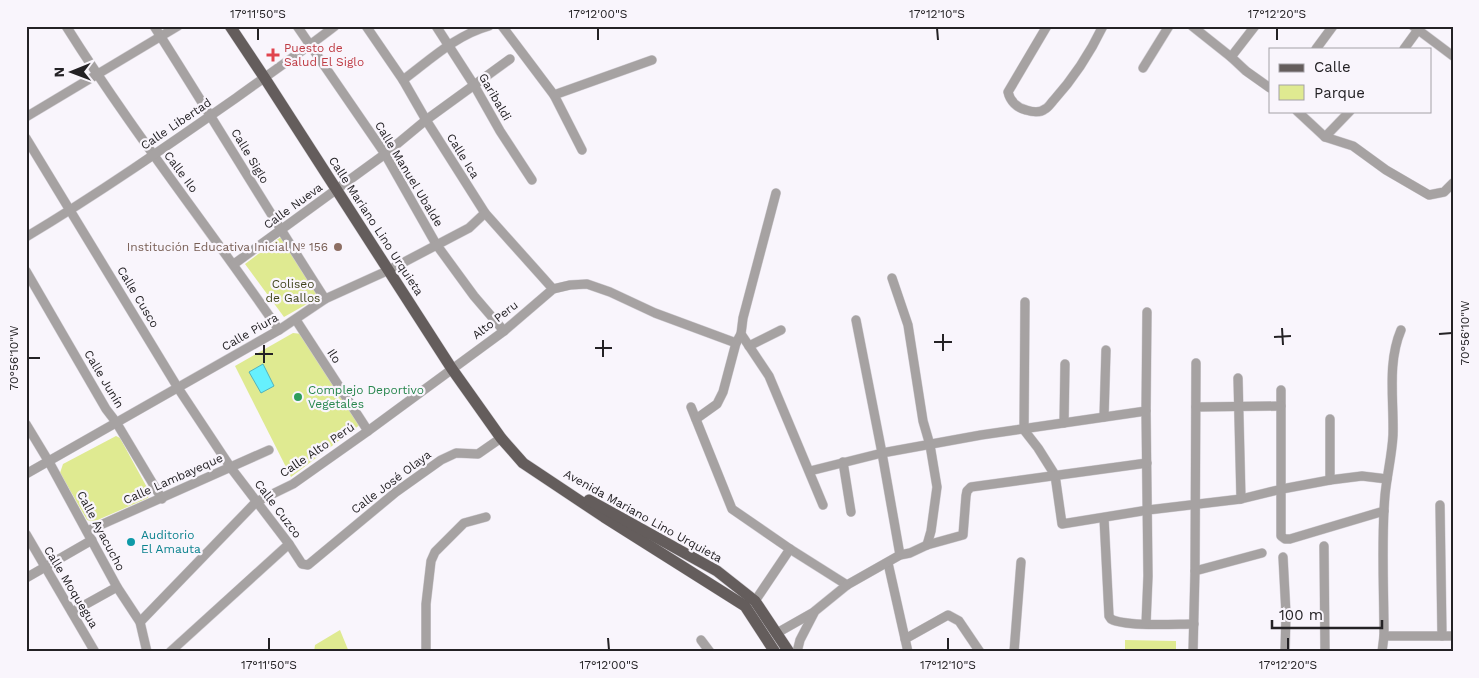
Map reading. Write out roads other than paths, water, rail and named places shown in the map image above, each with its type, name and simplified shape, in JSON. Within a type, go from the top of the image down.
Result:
[{"type":"main road","name":"Calle Mariano Lino Urquieta","points":[[230,26],[452,369],[501,438],[523,463],[552,482]]},
{"type":"main road","name":"Avenida Mariano Lino Urquieta","points":[[552,482],[597,504],[717,571],[755,601],[789,652]]},
{"type":"main road","name":"Avenida Mariano Lino Urquieta","points":[[552,482],[746,606],[775,652]]},
{"type":"street","name":"Calle Ilo","points":[[66,26],[97,75],[153,155],[234,264],[279,330]]},
{"type":"street","name":"Calle Siglo","points":[[154,26],[211,115],[280,230],[325,299]]},
{"type":"street","points":[[26,117],[178,26]]},
{"type":"street","name":"Calle Manuel Ubalde","points":[[298,26],[385,154],[436,244],[474,296],[504,331]]},
{"type":"street","name":"Calle Libertad","points":[[26,237],[153,155],[310,46],[335,26]]},
{"type":"street","name":"Calle Ica","points":[[366,26],[403,80],[485,213],[553,289]]},
{"type":"street","name":"Garibaldi","points":[[436,26],[532,180]]},
{"type":"street","points":[[403,80],[448,46],[476,30],[489,26]]},
{"type":"street","points":[[502,26],[554,96],[582,150]]},
{"type":"street","points":[[1047,26],[1008,92],[1012,101],[1021,109],[1028,111],[1036,112],[1046,109],[1063,91],[1094,44],[1103,26]]},
{"type":"street","points":[[1143,68],[1169,26]]},
{"type":"street","points":[[1192,26],[1246,71],[1269,87]]},
{"type":"street","points":[[1231,57],[1255,26]]},
{"type":"street","points":[[1317,48],[1333,26]]},
{"type":"street","points":[[1405,48],[1417,28],[1453,56]]},
{"type":"street","name":"Calle Nueva","points":[[234,264],[385,154],[426,120],[510,60]]},
{"type":"street","points":[[554,96],[652,60]]},
{"type":"street","points":[[1298,112],[1325,137],[1353,146],[1386,170],[1429,195],[1444,192],[1453,183]]},
{"type":"street","points":[[1325,137],[1349,112]]},
{"type":"street","name":"Calle Cusco","points":[[26,138],[178,388],[230,468]]},
{"type":"street","points":[[696,420],[717,404],[723,392],[736,343],[741,334],[743,318],[776,193]]},
{"type":"street","name":"Calle Piura","points":[[26,474],[279,330],[325,299],[389,270],[469,228],[485,213]]},
{"type":"street","name":"Calle Junín","points":[[26,271],[106,409],[116,422],[162,499]]},
{"type":"street","points":[[892,278],[908,325],[923,421],[930,445],[937,487],[931,532],[927,545]]},
{"type":"street","points":[[553,289],[587,284],[610,292],[655,313],[736,343]]},
{"type":"street","name":"Alto Peru","points":[[452,369],[504,331],[553,289]]},
{"type":"street","points":[[1025,302],[1024,430],[1055,475],[1062,524],[1148,510],[1241,499],[1330,480],[1362,476],[1387,479]]},
{"type":"street","points":[[1146,624],[1148,576],[1147,312]]},
{"type":"street","name":"Ilo","points":[[296,320],[368,431]]},
{"type":"street","points":[[856,320],[900,556]]},
{"type":"street","points":[[749,346],[781,330]]},
{"type":"street","points":[[1382,652],[1384,636],[1384,511],[1392,447],[1393,362],[1395,344],[1401,330]]},
{"type":"street","points":[[741,334],[769,376],[823,505]]},
{"type":"street","points":[[1104,417],[1106,350]]},
{"type":"street","points":[[1193,652],[1196,363]]},
{"type":"street","points":[[1064,423],[1065,364]]},
{"type":"street","name":"Calle Alto Perú","points":[[140,622],[256,502],[292,484],[452,369]]},
{"type":"street","points":[[1238,378],[1241,499]]},
{"type":"street","points":[[1280,390],[1281,536],[1286,539],[1384,511]]},
{"type":"street","points":[[1196,407],[1281,406]]},
{"type":"street","points":[[691,408],[732,509],[847,585]]},
{"type":"street","points":[[810,471],[882,453],[981,435],[1146,411]]},
{"type":"street","points":[[1330,420],[1330,480]]},
{"type":"street","name":"Calle Ayacucho","points":[[26,424],[49,462],[117,587],[140,622],[146,652]]},
{"type":"street","name":"Calle José Olaya","points":[[305,565],[308,565],[396,492],[441,460],[456,453],[478,454],[501,438]]},
{"type":"street","name":"Calle Lambayeque","points":[[87,531],[269,450]]},
{"type":"street","points":[[843,462],[851,512]]},
{"type":"street","points":[[777,633],[815,612],[847,585],[900,556],[927,545],[963,535],[966,496],[967,491],[971,487],[1147,464]]},
{"type":"street","name":"Calle Cuzco","points":[[230,468],[289,544],[302,564],[305,565]]},
{"type":"street","points":[[1440,505],[1442,636]]},
{"type":"street","points":[[426,652],[426,604],[435,552],[464,522],[486,517]]},
{"type":"street","points":[[1104,518],[1109,616],[1111,619],[1116,622],[1146,624],[1194,624]]},
{"type":"street","name":"Calle Moquegua","points":[[26,534],[94,652]]},
{"type":"street","points":[[26,578],[92,540]]},
{"type":"street","points":[[170,652],[289,544]]},
{"type":"street","points":[[1324,546],[1325,652]]},
{"type":"street","points":[[755,601],[790,549]]},
{"type":"street","points":[[1195,571],[1262,553]]},
{"type":"street","points":[[1283,558],[1286,652]]},
{"type":"street","points":[[1014,652],[1020,562]]},
{"type":"street","points":[[888,563],[908,652]]},
{"type":"street","points":[[72,612],[117,587]]},
{"type":"street","points":[[797,652],[800,640],[815,612]]},
{"type":"street","points":[[905,638],[948,615],[959,621],[980,652]]},
{"type":"street","points":[[1384,636],[1453,636]]},
{"type":"street","points":[[701,640],[710,652]]},
{"type":"water","points":[[263,364],[274,386],[261,393],[249,372]]},
{"type":"place","name":"Puesto de Salud El Siglo","points":[[273,55]]},
{"type":"place","name":"Institución Educativa Inicial Nº 156","points":[[338,247]]},
{"type":"place","name":"Complejo Deportivo Vegetales","points":[[298,397]]},
{"type":"place","name":"Auditorio El Amauta","points":[[131,542]]},
{"type":"park label","name":"Coliseo de Gallos","points":[[293,291]]}]
